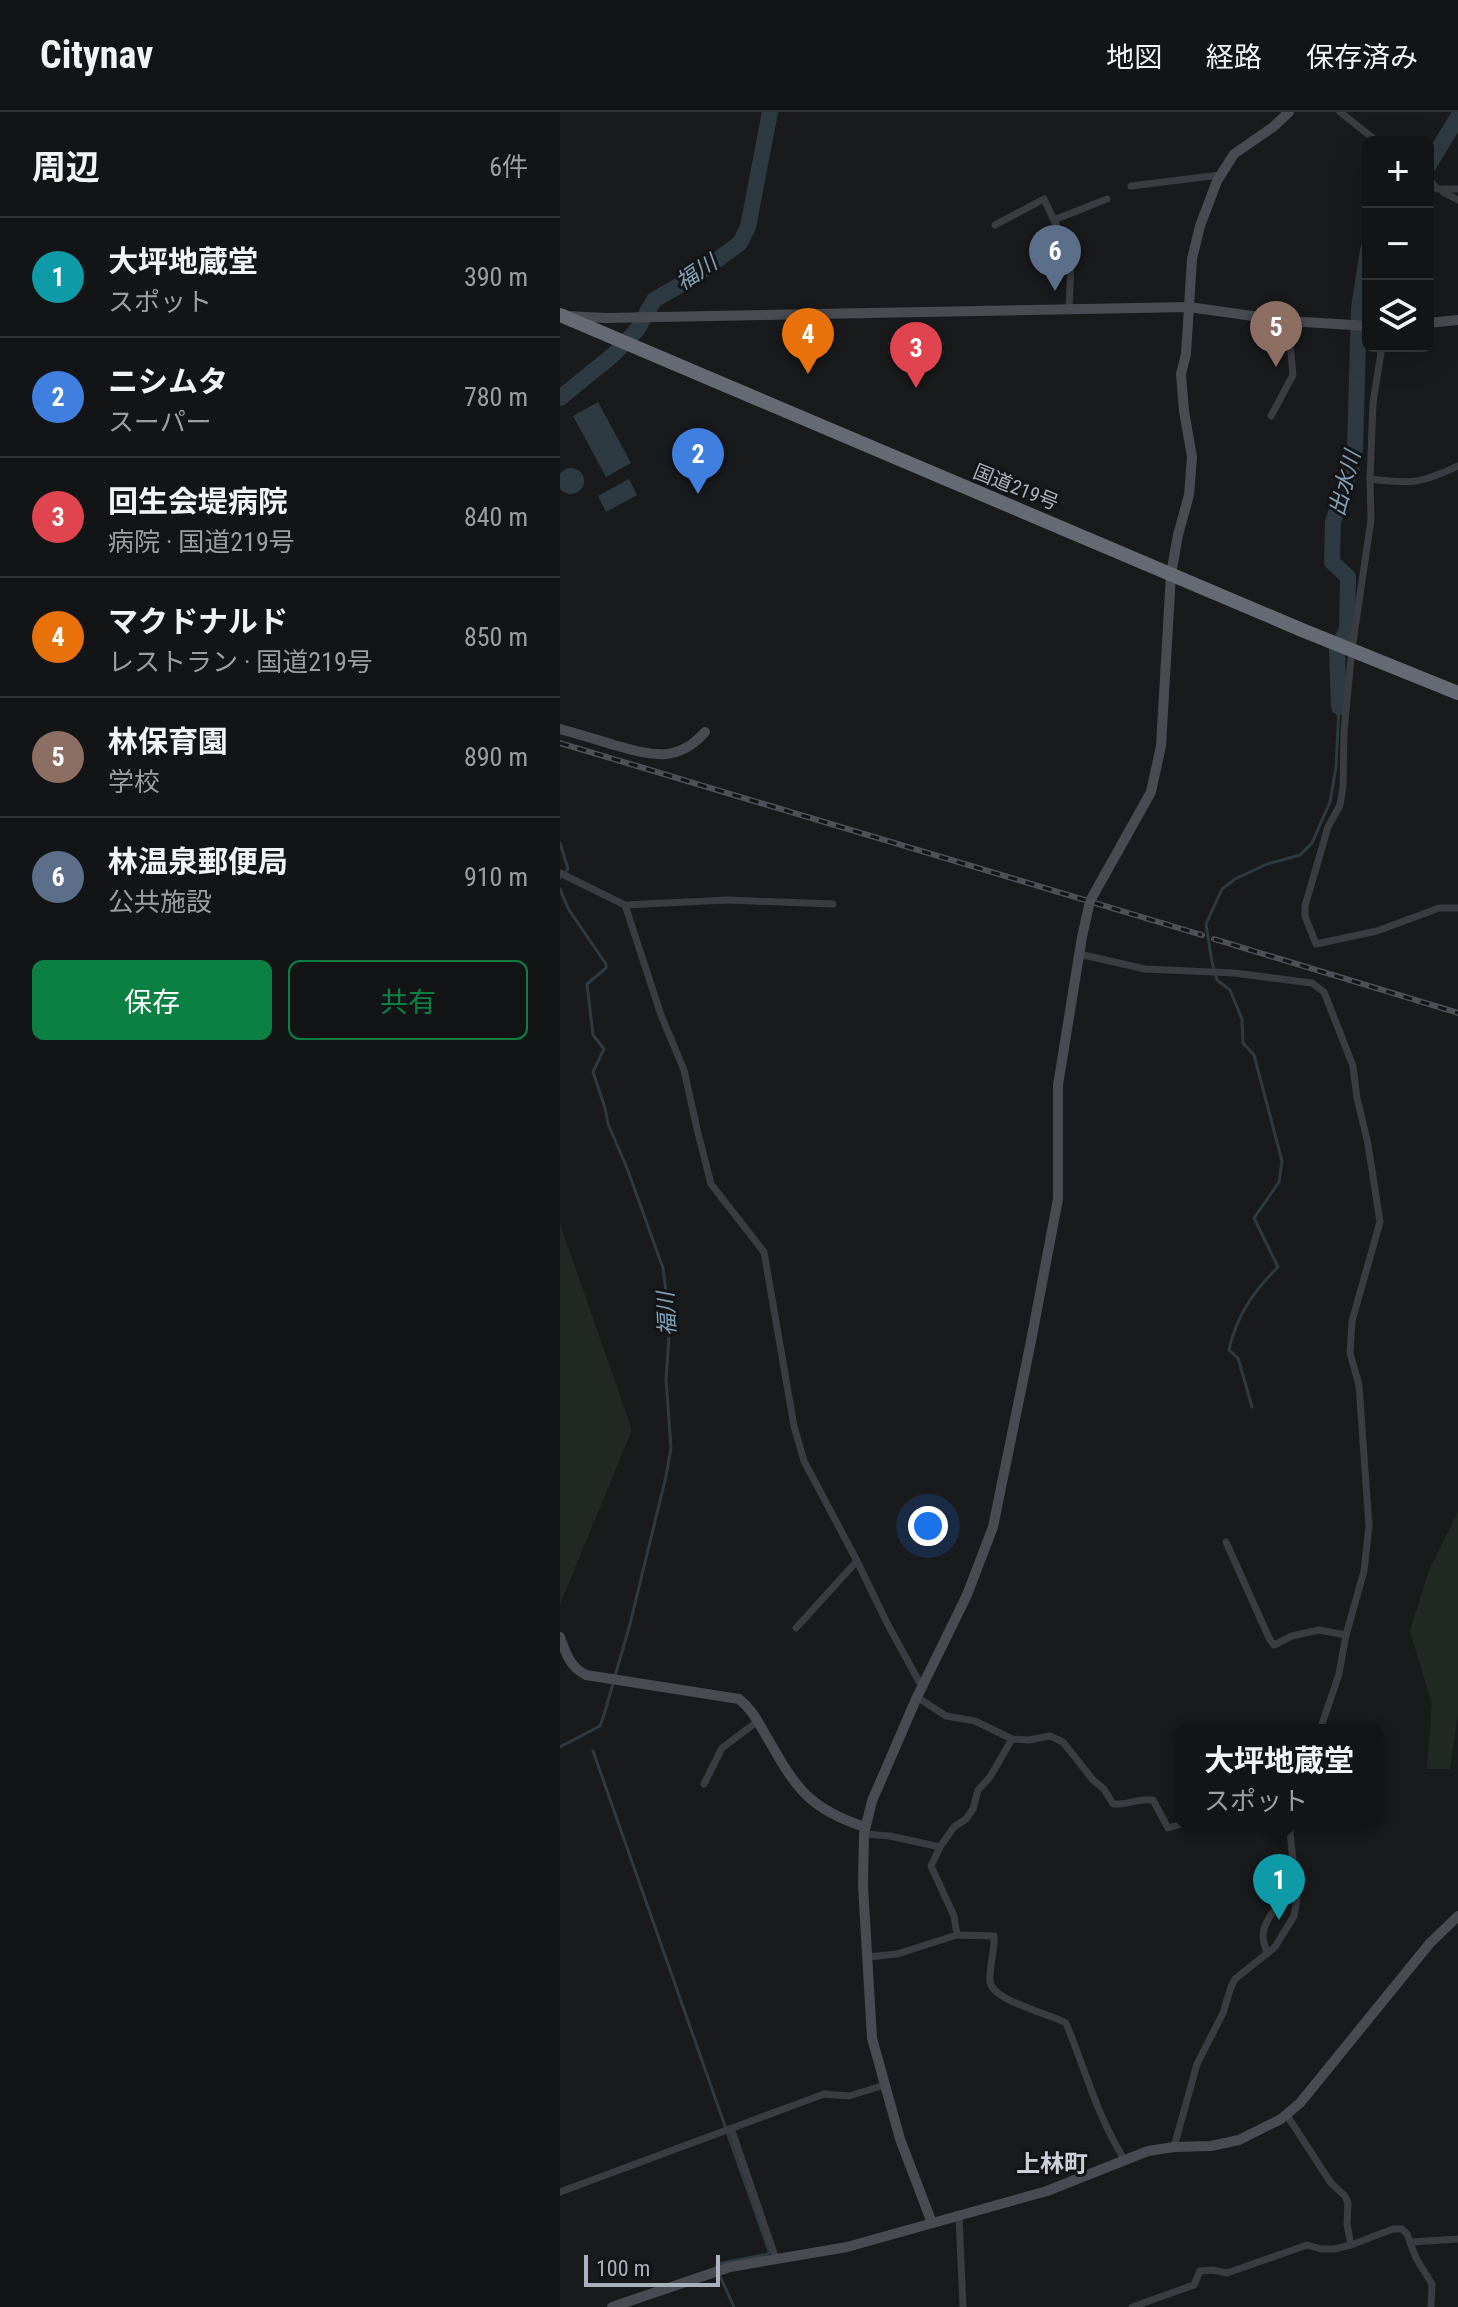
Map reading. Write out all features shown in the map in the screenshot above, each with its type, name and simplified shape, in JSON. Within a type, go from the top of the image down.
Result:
[{"type":"highway","name":"国道219号","points":[[560,315],[777,409],[1458,693]]},
{"type":"street","points":[[932,2223],[900,2139],[872,2038],[863,1886],[865,1831],[872,1801],[919,1692],[967,1595],[993,1527],[1058,1199],[1058,1085],[1090,901],[1146,805],[1157,774],[1171,574],[1189,495],[1192,457],[1181,374],[1186,354],[1192,259],[1200,226],[1220,175],[1234,154],[1289,112]]},
{"type":"street","points":[[1340,112],[1370,136]]},
{"type":"street","points":[[1131,186],[1220,175]]},
{"type":"street","points":[[1434,185],[1458,200]]},
{"type":"street","points":[[1437,189],[1458,189]]},
{"type":"street","points":[[995,225],[1044,199],[1071,263],[1069,308]]},
{"type":"street","points":[[1054,220],[1107,199]]},
{"type":"street","points":[[560,315],[606,318],[1189,307],[1288,321],[1362,326]]},
{"type":"street","points":[[606,318],[603,324],[605,334],[611,337]]},
{"type":"street","points":[[1434,322],[1458,320]]},
{"type":"street","points":[[1271,416],[1293,375],[1288,321]]},
{"type":"street","points":[[1381,352],[1373,403],[1371,520],[1352,649],[1344,731],[1343,787],[1340,805],[1328,827],[1305,906],[1305,916],[1316,944],[1377,931],[1439,908],[1458,908]]},
{"type":"street","points":[[1370,479],[1402,483],[1425,481],[1458,466]]},
{"type":"street","points":[[560,729],[647,754],[671,754],[683,750],[695,744],[705,732]]},
{"type":"street","points":[[560,873],[625,905],[727,900],[833,904]]},
{"type":"street","points":[[625,905],[661,1015],[684,1070],[711,1184],[764,1252],[794,1426],[804,1461],[857,1561],[919,1692],[946,1716],[975,1721],[1012,1739],[1050,1736],[1063,1742],[1104,1789],[1113,1804],[1153,1800],[1168,1828],[1175,1826]]},
{"type":"street","points":[[1079,954],[1145,969],[1234,973],[1312,983],[1324,992],[1353,1066],[1380,1222],[1352,1321],[1350,1353],[1359,1385],[1369,1526],[1364,1571],[1339,1674],[1322,1724]]},
{"type":"street","points":[[1226,1542],[1274,1645],[1292,1636],[1319,1630],[1346,1635]]},
{"type":"street","points":[[796,1628],[857,1561]]},
{"type":"street","points":[[560,1637],[571,1664],[578,1671],[607,1680],[739,1699],[748,1705],[789,1776],[807,1797],[834,1816],[865,1831],[940,1847]]},
{"type":"street","points":[[704,1784],[722,1748],[758,1721]]},
{"type":"street","points":[[957,1935],[954,1916],[931,1866],[954,1827],[966,1819],[973,1809],[978,1790],[990,1777],[1012,1739]]},
{"type":"street","points":[[1174,2147],[1197,2064],[1223,2013],[1235,1979],[1275,1947],[1294,1916],[1296,1886],[1290,1828]]},
{"type":"street","points":[[1267,1954],[1263,1934],[1268,1921],[1296,1886]]},
{"type":"street","points":[[618,2306],[730,2267],[847,2247],[1047,2191],[1148,2151],[1211,2146],[1239,2140],[1263,2129],[1300,2103],[1430,1943],[1458,1916]]},
{"type":"street","points":[[868,1957],[897,1954],[957,1935],[994,1936],[991,1987],[1002,1997],[1066,2023],[1090,2093],[1124,2159]]},
{"type":"street","points":[[560,2192],[824,2094],[849,2096],[885,2085]]},
{"type":"street","points":[[1286,2114],[1331,2183],[1345,2196],[1351,2245]]},
{"type":"street","points":[[731,2128],[776,2259]]},
{"type":"street","points":[[959,2216],[963,2307]]},
{"type":"street","points":[[1132,2307],[1194,2285],[1200,2271],[1227,2273],[1307,2245],[1321,2249],[1351,2245],[1393,2229],[1402,2229],[1407,2234],[1416,2258],[1432,2284],[1431,2307]]},
{"type":"street","points":[[1411,2242],[1458,2239]]},
{"type":"shaded area","points":[[598,402],[631,463],[606,477],[573,416]]},
{"type":"shaded area","points":[[571,468],[581,471],[584,481],[581,491],[571,494],[561,491],[558,481],[561,471]]},
{"type":"shaded area","points":[[629,479],[637,495],[606,512],[598,496]]},
{"type":"shaded area","points":[[560,1224],[632,1430],[560,1604]]},
{"type":"shaded area","points":[[1458,1511],[1458,1713],[1450,1769],[1427,1769],[1432,1704],[1410,1631],[1428,1573]]},
{"type":"waterway","name":"福川","points":[[560,398],[613,355],[637,330],[654,300],[694,277],[740,243],[748,227],[770,112]]},
{"type":"waterway","name":"出水川","points":[[1434,156],[1458,117]]},
{"type":"waterway","name":"出水川","points":[[1339,707],[1337,650],[1347,629],[1348,577],[1332,562],[1333,522],[1355,449],[1359,308],[1363,280]]},
{"type":"waterway","points":[[1252,1407],[1238,1358],[1229,1350],[1236,1326],[1247,1305],[1278,1267],[1254,1218],[1279,1182],[1282,1161],[1254,1055],[1243,1043],[1242,1019],[1230,990],[1217,980],[1206,924],[1222,889],[1235,879],[1267,864],[1300,855],[1312,843],[1330,802],[1336,767],[1339,707]]},
{"type":"waterway","name":"福川","points":[[560,843],[568,869],[560,878]]},
{"type":"waterway","name":"福川","points":[[560,889],[569,910],[606,964],[606,968],[587,984],[593,1035],[604,1049],[593,1072],[608,1124],[663,1268],[670,1323],[666,1379],[671,1448],[630,1624],[600,1726],[560,1747]]},
{"type":"waterway","points":[[593,1751],[769,2251],[768,2254],[717,2264],[717,2267]]},
{"type":"waterway","points":[[719,2274],[734,2307]]},
{"type":"railway","points":[[560,743],[1202,935]]},
{"type":"railway","points":[[1214,939],[1458,1013]]},
{"type":"place","name":"林温泉郵便局","points":[[1055,291]]},
{"type":"place","name":"林保育園","points":[[1276,367]]},
{"type":"place","name":"マクドナルド","points":[[808,374]]},
{"type":"place","name":"回生会堤病院","points":[[916,388]]},
{"type":"place","name":"ニシムタ","points":[[698,494]]},
{"type":"place","name":"大坪地蔵堂","points":[[1279,1920]]},
{"type":"district","name":"上林町","points":[[1052,2164]]}]
